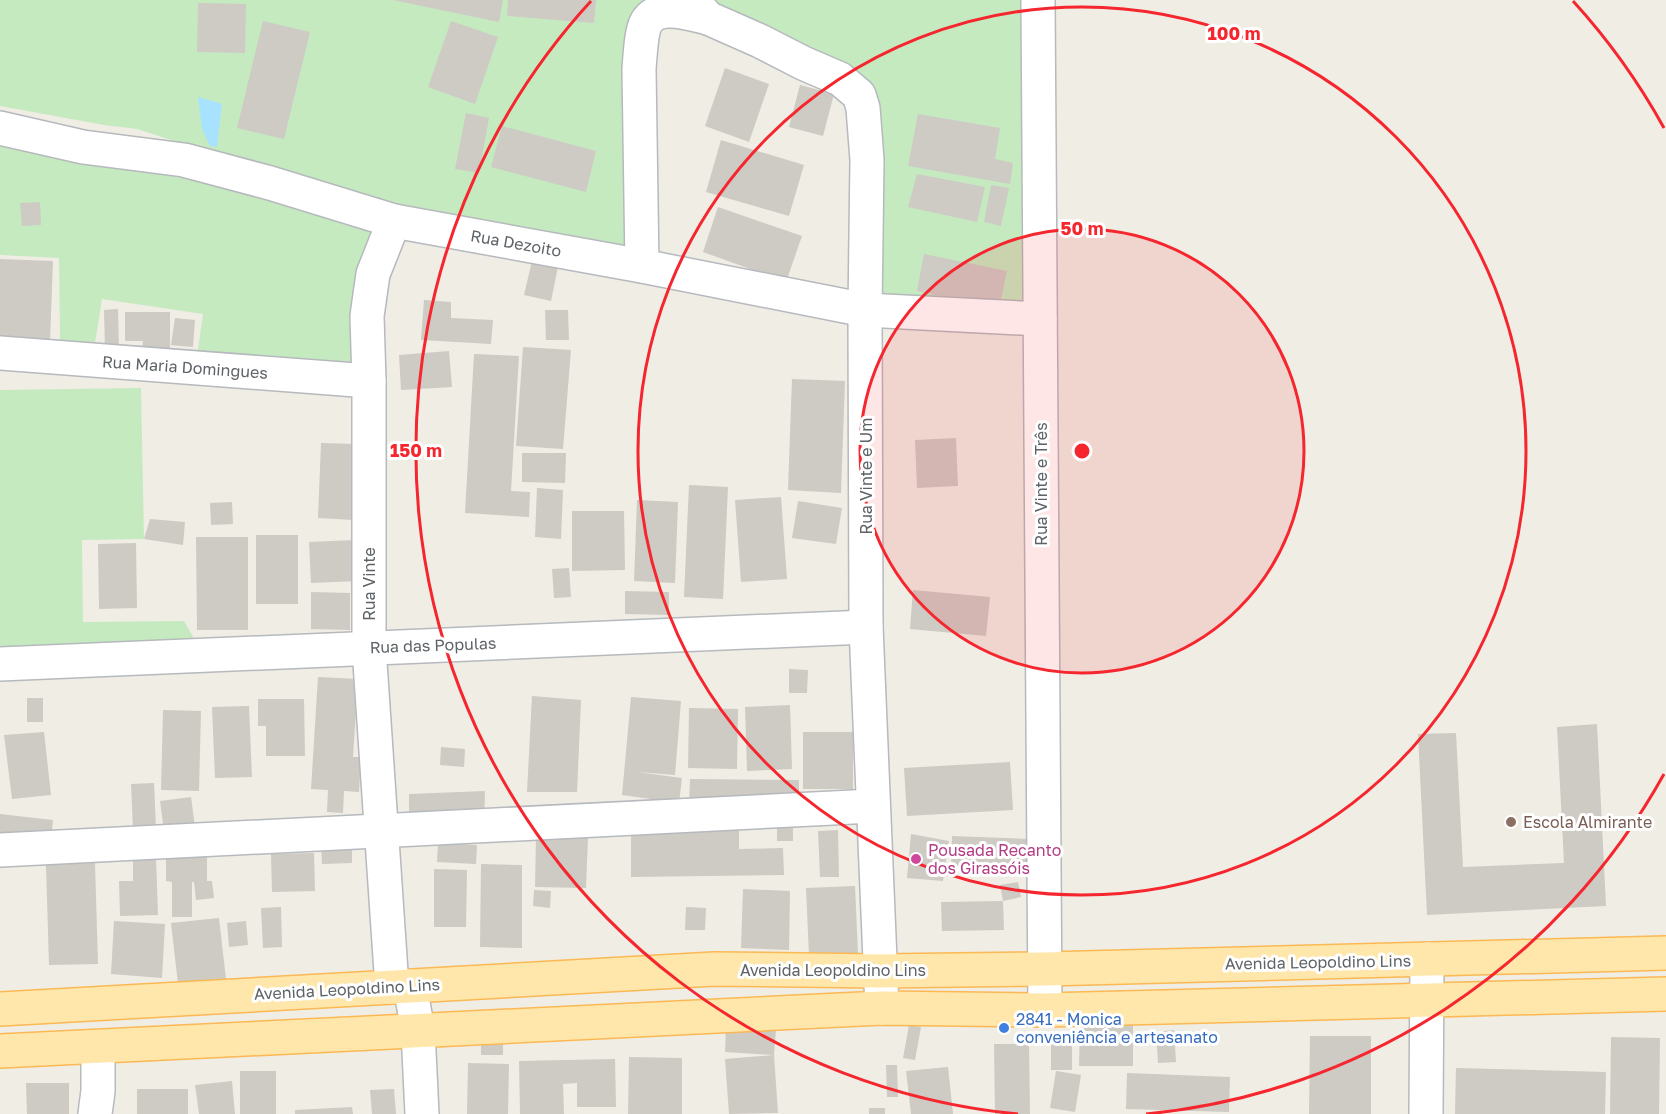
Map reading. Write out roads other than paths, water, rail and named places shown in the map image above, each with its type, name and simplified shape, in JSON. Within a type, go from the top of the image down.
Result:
[{"type":"main road","name":"Avenida Leopoldino Lins","points":[[0,1009],[714,969],[880,971],[1045,969],[1666,953]]},
{"type":"main road","points":[[714,969],[718,1016]]},
{"type":"main road","points":[[0,1051],[882,1008],[1045,1010],[1666,994]]},
{"type":"street","name":"Rua Vinte e Três","points":[[1038,0],[1045,1010]]},
{"type":"street","name":"Rua Vinte e Um","points":[[642,266],[639,69],[645,23],[651,16],[670,10],[700,9],[803,63],[840,79],[859,95],[863,108],[867,160],[866,627],[882,1008]]},
{"type":"street","name":"Rua Dezoito","points":[[0,129],[82,147],[184,160],[280,186],[394,221],[642,266],[865,310],[1040,319]]},
{"type":"street","name":"Rua Vinte","points":[[394,221],[373,274],[367,316],[369,648],[381,831],[401,986],[417,1031],[422,1114]]},
{"type":"street","name":"Rua Maria Domingues","points":[[0,352],[369,381]]},
{"type":"street","name":"Rua das Populas","points":[[0,664],[866,627]]},
{"type":"street","points":[[0,850],[873,806]]},
{"type":"street","points":[[1426,1114],[1427,960]]},
{"type":"street","points":[[95,1114],[99,1047]]},
{"type":"water","points":[[198,97],[222,104],[217,147],[210,146],[202,129]]},
{"type":"place","name":"Escola Almirante","points":[[1511,822]]},
{"type":"place","name":"Pousada Recanto dos Girassóis","points":[[916,859]]},
{"type":"place","name":"2841 - Monica conveniência e artesanato","points":[[1004,1028]]}]
